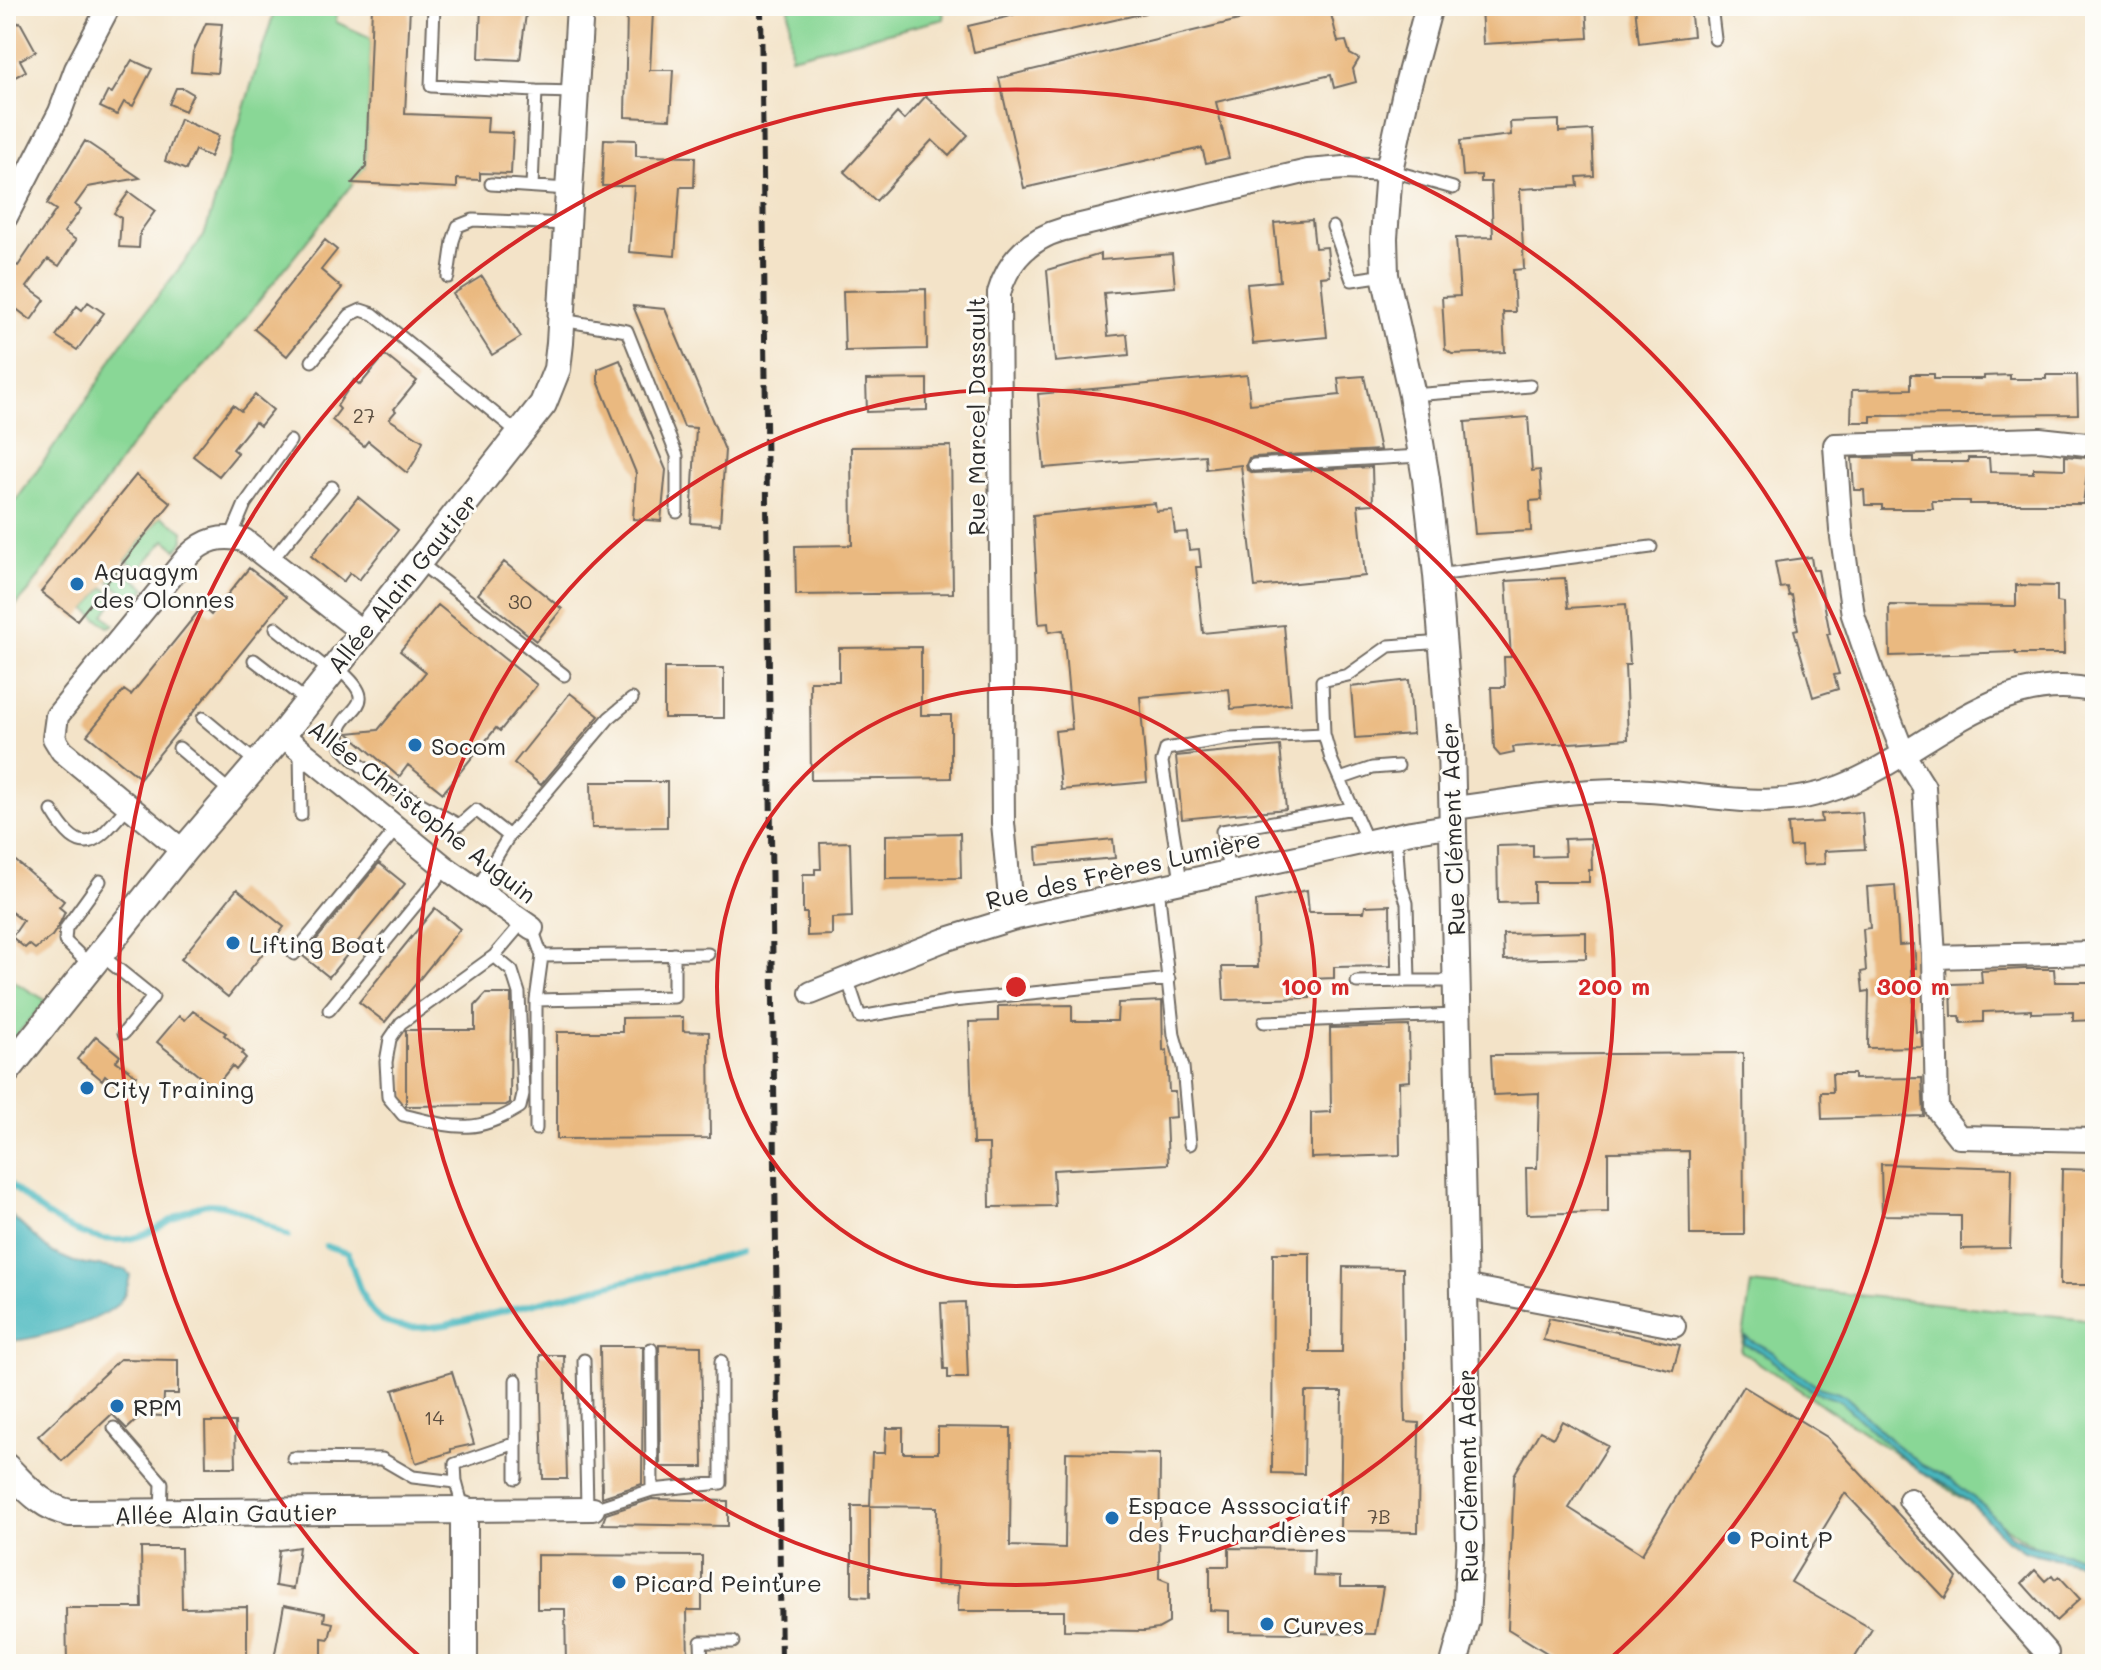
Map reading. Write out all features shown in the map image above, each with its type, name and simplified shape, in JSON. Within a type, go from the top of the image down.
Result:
[{"type":"street","points":[[6,217],[34,167],[76,69],[109,6]]},
{"type":"street","name":"Allée Alain Gautier","points":[[6,1072],[232,793],[258,763],[291,742],[308,701],[543,404],[557,369],[580,6]]},
{"type":"street","name":"Rue Clément Ader","points":[[1429,6],[1389,170],[1384,238],[1385,275],[1412,395],[1437,575],[1454,816],[1469,1593],[1466,1620],[1454,1663]]},
{"type":"street","name":"Rue Marcel Dassault","points":[[1012,919],[1003,823],[999,293],[1003,278],[1031,243],[1064,229],[1308,171],[1344,168],[1389,170]]},
{"type":"street","points":[[2095,445],[2040,439],[1835,445],[1841,530],[1853,615],[1904,755],[1924,787],[1934,957],[1937,1109],[1959,1137],[2095,1140]]},
{"type":"street","points":[[183,851],[62,751],[54,738],[57,716],[188,556],[210,539],[231,537],[244,540],[362,632]]},
{"type":"street","name":"Rue des Frères Lumière","points":[[811,993],[944,940],[1012,919],[1396,835],[1454,816],[1619,790],[1727,801],[1791,798],[1839,788],[1904,755],[1989,703],[2023,691],[2052,687],[2095,691]]},
{"type":"street","name":"Allée Christophe Auguin","points":[[291,742],[446,868],[528,925]]},
{"type":"street","points":[[1934,957],[2095,953]]},
{"type":"street","points":[[1463,1286],[1674,1326]]},
{"type":"street","name":"Allée Alain Gautier","points":[[6,1467],[37,1500],[55,1510],[92,1514],[590,1509]]},
{"type":"street","points":[[1910,1500],[2047,1653],[2046,1664]]},
{"type":"street","points":[[464,1510],[464,1664]]},
{"type":"lane","points":[[434,6],[431,86],[575,92]]},
{"type":"lane","points":[[1711,6],[1715,39]]},
{"type":"lane","points":[[532,187],[536,91]]},
{"type":"lane","points":[[1389,170],[1453,188]]},
{"type":"lane","points":[[491,184],[569,189]]},
{"type":"lane","points":[[448,277],[458,226],[473,220],[566,224]]},
{"type":"lane","points":[[1333,227],[1352,280],[1385,275]]},
{"type":"lane","points":[[312,361],[350,315],[361,310],[373,314],[521,435]]},
{"type":"lane","points":[[561,320],[627,331],[677,456],[677,512]]},
{"type":"lane","points":[[1412,395],[1530,386]]},
{"type":"lane","points":[[231,537],[245,504],[290,441]]},
{"type":"lane","points":[[1254,465],[1422,456]]},
{"type":"lane","points":[[271,561],[332,487]]},
{"type":"lane","points":[[1437,575],[1651,547]]},
{"type":"lane","points":[[419,563],[564,675]]},
{"type":"lane","points":[[276,628],[355,682],[360,691],[361,700],[342,725],[339,740],[343,750],[384,783],[459,825],[476,810],[509,836]]},
{"type":"lane","points":[[1367,841],[1324,734],[1322,681],[1348,675],[1389,646],[1443,642]]},
{"type":"lane","points":[[254,660],[308,701]]},
{"type":"lane","points":[[476,890],[509,836],[609,718],[632,699]]},
{"type":"lane","points":[[203,718],[258,763]]},
{"type":"lane","points":[[1181,881],[1162,762],[1166,749],[1230,738],[1324,734]]},
{"type":"lane","points":[[291,742],[301,815]]},
{"type":"lane","points":[[179,748],[232,793]]},
{"type":"lane","points":[[1340,779],[1372,768],[1398,766]]},
{"type":"lane","points":[[52,811],[61,828],[72,839],[84,843],[94,841],[105,833],[128,806]]},
{"type":"lane","points":[[1229,871],[1222,831],[1353,808]]},
{"type":"lane","points":[[294,954],[397,828]]},
{"type":"lane","points":[[1396,835],[1399,879],[1407,903],[1409,981]]},
{"type":"lane","points":[[329,1010],[446,868]]},
{"type":"lane","points":[[100,881],[66,928],[64,937],[65,941],[153,997],[124,1033]]},
{"type":"lane","points":[[1158,886],[1174,1035],[1183,1067],[1190,1144]]},
{"type":"lane","points":[[494,956],[512,971],[519,993],[523,1094],[520,1107],[496,1122],[470,1128],[403,1115],[388,1097],[386,1062],[390,1039],[401,1023],[494,956],[528,925],[542,956],[536,1000],[536,1129]]},
{"type":"lane","points":[[536,1000],[674,997],[674,954]]},
{"type":"lane","points":[[542,956],[708,954]]},
{"type":"lane","points":[[847,978],[860,1017],[953,1001],[1169,979]]},
{"type":"lane","points":[[1357,982],[1455,981]]},
{"type":"lane","points":[[1264,1022],[1456,1015]]},
{"type":"lane","points":[[651,1349],[652,1490]]},
{"type":"lane","points":[[584,1360],[590,1509],[652,1490],[721,1483],[721,1361]]},
{"type":"lane","points":[[516,1380],[516,1478]]},
{"type":"lane","points":[[114,1428],[162,1483],[161,1513]]},
{"type":"lane","points":[[464,1510],[456,1482],[455,1464],[516,1443]]},
{"type":"lane","points":[[293,1458],[382,1459],[413,1477],[456,1482]]},
{"type":"lane","points":[[702,1664],[701,1642],[733,1642]]},
{"type":"green space","points":[[276,6],[337,6],[336,22],[371,38],[366,167],[222,347],[133,443],[29,591],[6,616],[6,515],[91,394],[119,347],[204,236]]},
{"type":"green space","points":[[789,6],[942,6],[944,19],[791,57]]},
{"type":"green space","points":[[161,516],[183,531],[184,540],[177,550],[165,540],[139,570],[126,560]]},
{"type":"green space","points":[[119,568],[146,588],[134,602],[109,581]]},
{"type":"green space","points":[[104,587],[116,598],[104,615],[114,625],[108,627],[86,609]]},
{"type":"green space","points":[[6,977],[47,1001],[6,1047]]},
{"type":"green space","points":[[1751,1284],[2095,1320],[2095,1562],[2037,1548],[1741,1351]]},
{"type":"water","points":[[6,1211],[51,1252],[74,1262],[125,1270],[130,1275],[120,1302],[104,1314],[77,1325],[6,1341]]},
{"type":"water","points":[[1745,1337],[1773,1352],[1818,1387],[1845,1395],[1894,1443],[1922,1465],[1952,1480],[1986,1508],[2011,1536],[2028,1545],[2095,1560],[2095,1567],[2023,1551],[2003,1537],[1952,1488],[1920,1471],[1898,1454],[1840,1401],[1815,1392],[1784,1373],[1770,1357],[1744,1344]]},
{"type":"building","points":[[372,6],[410,6],[405,114],[488,117],[487,132],[513,133],[511,174],[480,173],[480,180],[457,179],[457,188],[352,183],[366,167]]},
{"type":"building","points":[[481,6],[527,6],[520,60],[479,58]]},
{"type":"building","points":[[1036,6],[1144,6],[1145,13],[974,52],[968,26]]},
{"type":"building","points":[[1244,6],[1329,6],[1338,42],[1346,41],[1350,54],[1359,59],[1353,69],[1356,82],[1334,88],[1331,75],[1216,102],[1229,158],[1206,163],[1202,148],[1024,188],[999,78],[1247,18]]},
{"type":"building","points":[[1481,6],[1586,6],[1588,38],[1483,44]]},
{"type":"building","points":[[1635,6],[1690,6],[1693,36],[1639,43]]},
{"type":"building","points":[[627,10],[653,12],[650,70],[673,70],[670,119],[625,117]]},
{"type":"building","points":[[20,22],[36,51],[20,60],[26,71],[6,82],[6,29]]},
{"type":"building","points":[[206,23],[222,24],[217,73],[191,71],[193,52]]},
{"type":"building","points":[[132,60],[152,69],[133,106],[124,102],[117,115],[100,107]]},
{"type":"building","points":[[176,88],[193,94],[185,111],[169,104]]},
{"type":"building","points":[[926,96],[968,135],[949,156],[932,140],[876,201],[844,172],[897,113],[904,120]]},
{"type":"building","points":[[180,119],[219,136],[210,157],[195,150],[186,170],[165,161]]},
{"type":"building","points":[[1559,120],[1559,132],[1592,130],[1594,176],[1577,177],[1578,186],[1520,189],[1524,269],[1513,270],[1515,312],[1503,312],[1505,352],[1452,354],[1445,349],[1442,297],[1460,296],[1456,238],[1493,237],[1491,182],[1481,182],[1481,175],[1463,176],[1460,141],[1511,135],[1510,122]]},
{"type":"building","points":[[604,139],[636,140],[636,156],[695,157],[694,187],[680,187],[675,256],[629,252],[634,186],[602,186]]},
{"type":"building","points":[[85,141],[140,178],[88,187],[75,205],[81,209],[64,232],[76,240],[59,266],[48,259],[27,287],[45,300],[31,320],[6,301],[6,271],[13,263],[18,266],[56,210],[47,204]]},
{"type":"building","points":[[129,192],[155,211],[140,232],[139,248],[119,247],[121,218],[114,213]]},
{"type":"building","points":[[1312,220],[1315,248],[1327,247],[1330,276],[1321,277],[1327,337],[1253,344],[1247,284],[1280,281],[1274,223]]},
{"type":"building","points":[[325,240],[337,250],[321,270],[342,288],[287,356],[254,329]]},
{"type":"building","points":[[1101,254],[1101,260],[1172,254],[1175,287],[1104,293],[1108,336],[1127,334],[1129,355],[1055,362],[1047,270]]},
{"type":"building","points":[[482,276],[521,337],[492,355],[453,294]]},
{"type":"building","points":[[926,289],[927,349],[845,351],[843,291]]},
{"type":"building","points":[[88,302],[104,313],[77,350],[56,336],[77,306],[82,310]]},
{"type":"building","points":[[633,306],[665,309],[725,450],[720,525],[691,523],[696,428],[684,427]]},
{"type":"building","points":[[385,355],[417,381],[389,419],[423,441],[407,473],[368,441],[364,446],[332,420],[354,380],[360,385]]},
{"type":"building","points":[[620,360],[666,470],[661,521],[633,519],[636,473],[598,381],[598,369]]},
{"type":"building","points":[[1911,374],[1934,374],[1934,379],[1984,379],[1984,376],[2010,375],[2010,379],[2046,379],[2046,375],[2077,375],[2078,414],[1871,416],[1871,422],[1851,422],[1852,390],[1911,389]]},
{"type":"building","points":[[1247,375],[1250,404],[1340,395],[1338,378],[1364,376],[1380,450],[1254,457],[1249,458],[1246,465],[1247,470],[1254,473],[1372,467],[1373,504],[1358,505],[1365,576],[1255,587],[1241,465],[1206,469],[1205,455],[1044,468],[1038,394]]},
{"type":"building","points":[[927,379],[927,410],[867,412],[866,380]]},
{"type":"building","points":[[255,395],[273,410],[260,426],[255,422],[233,449],[238,453],[219,476],[193,456],[233,405],[241,411]]},
{"type":"building","points":[[1528,417],[1532,471],[1540,470],[1542,500],[1530,501],[1531,531],[1475,534],[1465,422]]},
{"type":"building","points":[[951,446],[953,593],[796,595],[795,546],[852,545],[851,447]]},
{"type":"building","points":[[2065,456],[2089,458],[2083,504],[1932,501],[1933,509],[1882,509],[1882,505],[1865,505],[1864,490],[1854,490],[1852,458],[1914,457],[1914,462],[1968,462],[1968,458],[1989,458],[1990,472],[2033,473],[2033,468],[2065,469]]},
{"type":"building","points":[[136,475],[171,503],[77,620],[41,592]]},
{"type":"building","points":[[358,497],[398,530],[359,580],[350,573],[343,582],[311,556]]},
{"type":"building","points":[[1155,503],[1156,511],[1172,510],[1175,533],[1187,532],[1189,550],[1199,549],[1201,567],[1196,567],[1203,633],[1284,625],[1291,704],[1231,709],[1229,689],[1140,697],[1147,782],[1061,790],[1055,731],[1072,729],[1063,630],[1049,632],[1048,623],[1039,624],[1033,515]]},
{"type":"building","points":[[1811,557],[1813,570],[1818,570],[1830,634],[1827,634],[1839,674],[1834,675],[1838,689],[1813,697],[1794,630],[1798,629],[1792,595],[1789,596],[1787,587],[1780,588],[1775,562]]},
{"type":"building","points":[[504,562],[562,609],[536,641],[478,594]]},
{"type":"building","points":[[249,568],[286,597],[140,778],[87,735],[124,690],[131,695],[202,607],[211,615]]},
{"type":"building","points":[[1565,578],[1568,608],[1626,604],[1630,665],[1625,665],[1628,739],[1513,747],[1514,753],[1500,756],[1494,749],[1491,687],[1505,687],[1504,657],[1511,657],[1506,581]]},
{"type":"building","points":[[2016,585],[2057,586],[2057,602],[2063,603],[2064,654],[2016,652],[1890,656],[1889,605],[2016,606]]},
{"type":"building","points":[[438,605],[537,685],[500,731],[496,728],[443,793],[408,765],[399,777],[348,733],[378,730],[426,672],[400,651]]},
{"type":"building","points":[[921,647],[921,715],[951,715],[951,778],[811,780],[810,681],[839,681],[839,648]]},
{"type":"building","points":[[664,668],[724,668],[724,718],[664,718]]},
{"type":"building","points":[[1409,680],[1413,734],[1355,738],[1351,687]]},
{"type":"building","points":[[570,693],[599,716],[541,785],[514,763]]},
{"type":"building","points":[[1280,746],[1286,809],[1182,819],[1176,756]]},
{"type":"building","points":[[591,782],[667,782],[667,827],[592,828]]},
{"type":"building","points":[[1862,812],[1865,849],[1824,851],[1825,864],[1802,865],[1801,846],[1790,847],[1788,824],[1822,822],[1821,814]]},
{"type":"building","points":[[960,833],[961,878],[886,879],[886,835]]},
{"type":"building","points":[[1591,838],[1592,870],[1589,870],[1589,882],[1534,882],[1534,902],[1498,903],[1497,846],[1533,845],[1533,857],[1565,856],[1564,839]]},
{"type":"building","points":[[1113,839],[1115,858],[1037,865],[1036,847]]},
{"type":"building","points":[[850,842],[852,917],[832,918],[832,935],[807,936],[807,913],[803,913],[803,874],[815,874],[815,869],[821,869],[820,843]]},
{"type":"building","points":[[6,853],[64,901],[59,907],[65,912],[58,927],[35,949],[29,944],[25,948],[12,937],[23,921],[6,908]]},
{"type":"building","points":[[379,863],[405,884],[329,977],[303,956]]},
{"type":"building","points":[[1895,885],[1899,945],[1914,944],[1916,968],[1911,968],[1916,1032],[1921,1032],[1922,1047],[1868,1048],[1869,991],[1863,992],[1861,972],[1866,971],[1863,929],[1870,928],[1867,887]]},
{"type":"building","name":"Lifting Boat","points":[[237,889],[284,927],[228,997],[181,959]]},
{"type":"building","points":[[1307,890],[1309,912],[1364,912],[1365,906],[1390,905],[1391,966],[1334,967],[1334,978],[1310,979],[1310,998],[1224,1000],[1222,967],[1258,967],[1256,901]]},
{"type":"building","points":[[435,908],[460,929],[385,1022],[359,1002]]},
{"type":"building","points":[[1586,932],[1586,958],[1504,960],[1503,934]]},
{"type":"building","points":[[2054,969],[2055,982],[2095,982],[2095,1020],[2073,1021],[2073,1012],[2031,1013],[2031,1010],[1983,1012],[1983,1022],[1961,1023],[1960,1016],[1952,1016],[1951,984],[1982,983],[1981,971]]},
{"type":"building","points":[[486,994],[511,994],[510,1103],[406,1106],[406,1030],[475,1030],[475,1006]]},
{"type":"building","points":[[1162,1001],[1163,1051],[1167,1050],[1169,1092],[1175,1092],[1176,1117],[1166,1118],[1168,1164],[1053,1170],[1055,1206],[990,1207],[989,1144],[973,1144],[969,1022],[998,1021],[998,1006],[1072,1005],[1072,1021],[1117,1021],[1118,1003]]},
{"type":"building","points":[[193,1011],[226,1033],[224,1035],[244,1052],[242,1054],[246,1058],[236,1070],[232,1066],[214,1088],[157,1042],[179,1016],[185,1020]]},
{"type":"building","points":[[683,1017],[683,1031],[709,1032],[710,1138],[557,1139],[557,1032],[622,1032],[622,1018]]},
{"type":"building","points":[[1409,1026],[1410,1081],[1399,1082],[1400,1155],[1311,1158],[1311,1113],[1331,1112],[1330,1028]]},
{"type":"building","points":[[96,1036],[120,1056],[116,1061],[137,1076],[125,1091],[105,1075],[102,1080],[77,1059]]},
{"type":"building","points":[[1743,1053],[1744,1235],[1690,1235],[1689,1151],[1608,1152],[1608,1212],[1527,1214],[1526,1168],[1537,1168],[1539,1093],[1493,1095],[1491,1055]]},
{"type":"building","points":[[1832,1074],[1854,1074],[1854,1079],[1922,1078],[1924,1116],[1822,1119],[1821,1092],[1833,1092]]},
{"type":"building","points":[[1881,1164],[2012,1168],[2010,1248],[1961,1249],[1961,1216],[1882,1215]]},
{"type":"building","points":[[2062,1169],[2095,1170],[2095,1285],[2060,1285]]},
{"type":"building","points":[[1273,1253],[1310,1253],[1310,1352],[1342,1352],[1343,1267],[1403,1268],[1405,1422],[1419,1423],[1418,1532],[1340,1531],[1342,1392],[1305,1392],[1304,1474],[1272,1473]]},
{"type":"building","points":[[965,1302],[968,1378],[948,1378],[948,1369],[944,1369],[941,1303]]},
{"type":"building","points":[[1549,1318],[1680,1345],[1673,1370],[1543,1340]]},
{"type":"building","points":[[659,1345],[701,1346],[703,1467],[660,1467]]},
{"type":"building","points":[[600,1346],[643,1346],[642,1484],[602,1497]]},
{"type":"building","points":[[540,1355],[564,1355],[567,1479],[543,1479]]},
{"type":"building","name":"RPM","points":[[120,1359],[178,1360],[178,1394],[164,1394],[163,1416],[142,1415],[127,1429],[112,1414],[62,1461],[38,1436]]},
{"type":"building","points":[[452,1372],[474,1444],[451,1449],[451,1452],[416,1463],[393,1390]]},
{"type":"building","name":"Point P","points":[[1743,1386],[1827,1437],[1957,1578],[1945,1598],[1845,1493],[1791,1582],[1872,1629],[1851,1664],[1565,1664],[1508,1629],[1514,1475],[1540,1431],[1553,1438],[1562,1421],[1608,1446],[1569,1508],[1642,1554]]},
{"type":"building","points":[[205,1422],[235,1422],[236,1467],[206,1467]]},
{"type":"building","points":[[938,1427],[1011,1428],[1010,1546],[1065,1548],[1066,1452],[1160,1454],[1159,1578],[1169,1582],[1169,1623],[1145,1631],[1064,1630],[1064,1611],[958,1611],[959,1585],[936,1585],[937,1507],[870,1506],[872,1453],[885,1453],[886,1428],[903,1428],[903,1453],[938,1453]]},
{"type":"building","points":[[652,1499],[728,1501],[728,1526],[602,1524],[606,1514]]},
{"type":"building","points":[[852,1506],[870,1506],[870,1597],[852,1596]]},
{"type":"building","points":[[299,1547],[293,1589],[275,1586],[279,1550]]},
{"type":"building","points":[[141,1548],[181,1548],[182,1608],[247,1607],[247,1664],[67,1664],[66,1608],[142,1608]]},
{"type":"building","points":[[1229,1548],[1314,1549],[1313,1576],[1340,1577],[1340,1587],[1383,1587],[1375,1634],[1229,1632],[1229,1611],[1210,1610],[1210,1566],[1229,1566]]},
{"type":"building","points":[[537,1555],[702,1556],[702,1610],[687,1610],[688,1664],[566,1664],[565,1609],[537,1609]]},
{"type":"building","points":[[2035,1570],[2045,1581],[2052,1575],[2055,1579],[2059,1576],[2080,1599],[2056,1621],[2022,1583]]},
{"type":"building","points":[[284,1605],[325,1613],[324,1621],[333,1623],[329,1639],[322,1638],[322,1664],[273,1664]]},
{"type":"waterway","points":[[6,1180],[36,1206],[71,1229],[109,1240],[148,1233],[209,1204],[239,1210],[288,1236]]},
{"type":"waterway","points":[[326,1246],[348,1253],[362,1293],[378,1317],[403,1327],[446,1325],[742,1252]]},
{"type":"railway","points":[[761,6],[781,1664]]},
{"type":"place","name":"Aquagym des Olonnes","points":[[77,584]]},
{"type":"place","name":"Socom","points":[[415,745]]},
{"type":"place","name":"Lifting Boat","points":[[233,943]]},
{"type":"place","name":"City Training","points":[[87,1088]]},
{"type":"place","name":"RPM","points":[[117,1406]]},
{"type":"place","name":"Espace Asssociatif des Fruchardières","points":[[1112,1518]]},
{"type":"place","name":"Point P","points":[[1734,1538]]},
{"type":"place","name":"Picard Peinture","points":[[619,1582]]},
{"type":"place","name":"Curves","points":[[1267,1624]]}]
